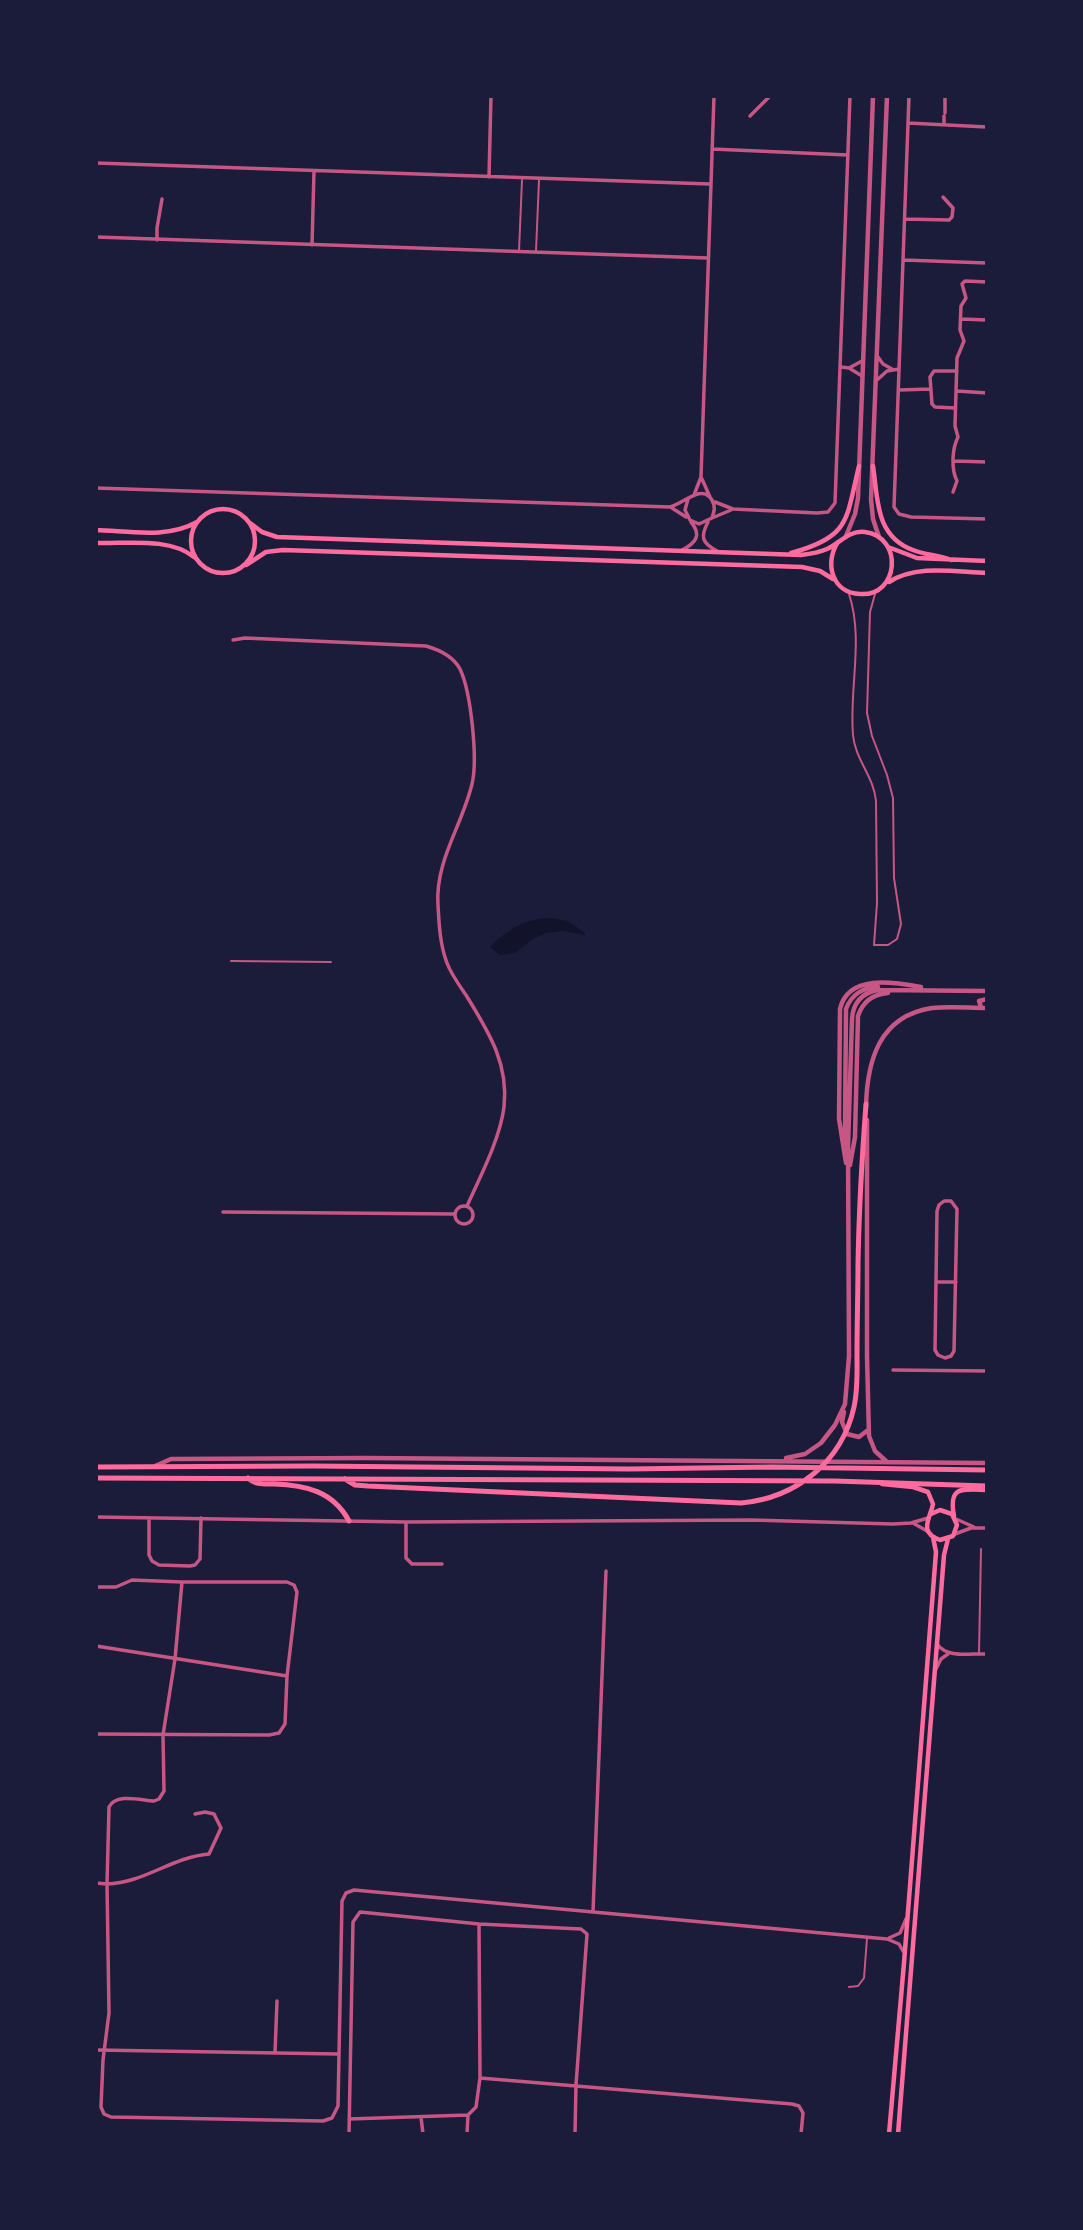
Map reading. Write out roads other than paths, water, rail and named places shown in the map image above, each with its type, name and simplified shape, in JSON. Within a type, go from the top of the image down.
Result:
[{"type":"highway","points":[[345,1479],[355,1485],[368,1486],[727,1503],[765,1499],[789,1490],[817,1472],[832,1455],[845,1432],[851,1419],[856,1394],[859,1240],[866,1104]]},
{"type":"highway","points":[[96,1467],[772,1467],[987,1471]]},
{"type":"highway","points":[[96,1478],[879,1482],[987,1488]]},
{"type":"highway","points":[[248,1478],[256,1483],[309,1487],[332,1500],[349,1521]]},
{"type":"main road","points":[[787,555],[819,545],[842,526],[850,510],[859,466]]},
{"type":"main road","points":[[873,466],[877,508],[891,535],[908,548],[950,560]]},
{"type":"main road","points":[[96,530],[166,532],[182,529],[209,512],[224,509],[239,513],[262,533],[277,537],[787,555],[816,553],[846,536],[859,532],[880,538],[888,547],[893,566],[885,584]]},
{"type":"main road","points":[[196,559],[191,537],[197,522]]},
{"type":"main road","points":[[246,565],[255,545],[250,523]]},
{"type":"main road","points":[[836,581],[830,565],[838,542]]},
{"type":"main road","points":[[96,543],[166,545],[182,550],[207,569],[217,573],[233,572],[259,555],[283,550],[803,567],[820,571],[848,592],[863,595],[878,590],[905,574],[919,571],[987,573]]},
{"type":"main road","points":[[888,547],[917,558],[987,561]]},
{"type":"main road","points":[[879,1482],[889,1486],[926,1490],[932,1498],[928,1532],[940,1540],[950,1537]]},
{"type":"main road","points":[[898,2134],[944,1555],[950,1537],[957,1528],[952,1501],[956,1492],[987,1488]]},
{"type":"main road","points":[[930,1516],[943,1510],[955,1518]]},
{"type":"main road","points":[[889,2134],[936,1552],[933,1537]]},
{"type":"street","points":[[489,177],[491,96]]},
{"type":"street","points":[[694,495],[701,477],[714,96]]},
{"type":"street","points":[[750,116],[770,96]]},
{"type":"street","points":[[779,96],[797,96]]},
{"type":"street","points":[[96,488],[670,507],[694,495],[703,494],[722,506],[733,509],[824,513],[834,507],[850,96]]},
{"type":"street","points":[[846,536],[857,506],[873,96]]},
{"type":"street","points":[[880,538],[871,509],[887,96]]},
{"type":"street","points":[[909,96],[894,503],[897,512],[905,516],[987,519]]},
{"type":"street","points":[[944,125],[945,96]]},
{"type":"street","points":[[908,124],[987,127]]},
{"type":"street","points":[[712,149],[848,155]]},
{"type":"street","points":[[96,163],[710,184]]},
{"type":"street","points":[[312,245],[314,171]]},
{"type":"street","points":[[905,219],[949,219],[953,208],[943,197]]},
{"type":"street","points":[[157,240],[162,199]]},
{"type":"street","points":[[96,237],[708,258]]},
{"type":"street","points":[[904,260],[987,262]]},
{"type":"street","points":[[953,492],[957,481],[953,474],[953,461],[954,444],[958,437],[955,426],[958,354],[964,341],[960,319],[961,305],[966,298],[962,283],[987,282]]},
{"type":"street","points":[[960,319],[987,320]]},
{"type":"street","points":[[878,356],[883,364],[899,369]]},
{"type":"street","points":[[849,368],[864,360]]},
{"type":"street","points":[[841,367],[849,368],[863,378]]},
{"type":"street","points":[[877,380],[892,369]]},
{"type":"street","points":[[956,408],[933,406],[930,389],[932,373],[957,371]]},
{"type":"street","points":[[899,390],[930,389]]},
{"type":"street","points":[[957,391],[987,393]]},
{"type":"street","points":[[953,461],[987,461]]},
{"type":"street","points":[[701,477],[715,510],[703,530],[702,538],[706,545],[719,552]]},
{"type":"street","points":[[680,551],[691,546],[696,538],[696,529],[685,507],[688,499]]},
{"type":"street","points":[[670,507],[699,524],[733,509]]},
{"type":"street","points":[[233,640],[245,638],[426,646],[449,655],[460,668],[468,703],[474,763],[468,797],[440,874],[440,936],[447,962],[495,1045],[505,1081],[501,1121],[467,1206]]},
{"type":"street","points":[[848,1171],[840,1135],[838,1108],[840,1009],[843,999],[853,988],[862,984],[899,984],[934,990]]},
{"type":"street","points":[[848,1147],[845,1118],[848,1004],[858,992],[869,987],[921,988]]},
{"type":"street","points":[[869,1428],[859,1437],[847,1434],[842,1422],[849,1356],[848,1147],[854,1007],[862,997],[877,990],[987,991]]},
{"type":"street","points":[[848,1171],[855,1137],[860,1011],[870,998],[881,993],[934,990]]},
{"type":"street","points":[[985,1008],[979,1006],[979,1001],[987,999]]},
{"type":"street","points":[[887,1462],[872,1447],[869,1428],[866,1104],[872,1058],[878,1044],[904,1017],[942,1007],[985,1008]]},
{"type":"street","points":[[947,1201],[953,1203],[957,1209],[956,1282],[954,1351],[951,1356],[945,1358],[935,1350],[937,1208],[947,1201]]},
{"type":"street","points":[[455,1214],[460,1207],[467,1206]]},
{"type":"street","points":[[455,1214],[459,1223],[469,1223],[473,1214],[467,1206]]},
{"type":"street","points":[[223,1212],[455,1214]]},
{"type":"street","points":[[936,1282],[956,1282]]},
{"type":"street","points":[[945,1358],[945,1371]]},
{"type":"street","points":[[893,1370],[987,1371]]},
{"type":"street","points":[[771,1459],[800,1456],[816,1447],[835,1425],[845,1404]]},
{"type":"street","points":[[155,1466],[171,1459],[771,1459],[987,1463]]},
{"type":"street","points":[[96,1517],[406,1522],[751,1520],[911,1523],[930,1516]]},
{"type":"street","points":[[149,1518],[149,1555],[152,1561],[159,1565],[190,1566],[200,1559],[201,1518]]},
{"type":"street","points":[[955,1518],[976,1527],[987,1528]]},
{"type":"street","points":[[406,1522],[408,1562],[442,1564]]},
{"type":"street","points":[[911,1523],[928,1532]]},
{"type":"street","points":[[950,1537],[976,1527]]},
{"type":"street","points":[[593,1912],[606,1571]]},
{"type":"street","points":[[96,1587],[117,1587],[131,1580],[287,1582],[294,1585],[297,1596],[287,1676],[285,1724],[282,1730],[276,1734],[96,1734]]},
{"type":"street","points":[[182,1582],[176,1659],[163,1735],[165,1788],[162,1797],[154,1801],[118,1798],[110,1804],[107,1884],[109,2013],[101,2107],[107,2116],[326,2120],[335,2115],[338,2106],[341,1905],[343,1897],[349,1891],[887,1939],[902,1947],[904,1963]]},
{"type":"street","points":[[937,1644],[950,1653],[987,1654]]},
{"type":"street","points":[[96,1646],[287,1676]]},
{"type":"street","points":[[935,1673],[943,1657],[950,1653]]},
{"type":"street","points":[[96,1883],[125,1884],[191,1856],[209,1854],[221,1828],[214,1814],[195,1814]]},
{"type":"street","points":[[349,2134],[353,1923],[360,1912],[479,1924],[581,1929],[587,1934],[575,2134]]},
{"type":"street","points":[[887,1939],[900,1933],[908,1916]]},
{"type":"street","points":[[467,2134],[468,2116],[476,2107],[480,2078],[479,1924]]},
{"type":"street","points":[[275,2053],[277,2001]]},
{"type":"street","points":[[96,2050],[338,2054]]},
{"type":"street","points":[[480,2078],[792,2104],[799,2106],[803,2113],[801,2134]]},
{"type":"street","points":[[349,2119],[468,2116]]},
{"type":"street","points":[[421,2117],[423,2134]]},
{"type":"lane","points":[[519,252],[522,178]]},
{"type":"lane","points":[[536,253],[539,178]]},
{"type":"lane","points":[[848,592],[855,626],[853,735],[858,754],[873,785],[876,801],[877,902],[874,945],[884,945],[897,939],[901,924],[894,890],[892,792],[872,736],[867,713],[870,612],[872,600],[878,590]]},
{"type":"lane","points":[[231,961],[331,962]]},
{"type":"lane","points":[[979,1654],[981,1549]]},
{"type":"lane","points":[[980,1595],[987,1595]]},
{"type":"lane","points":[[849,1987],[858,1986],[864,1978],[867,1937]]}]
